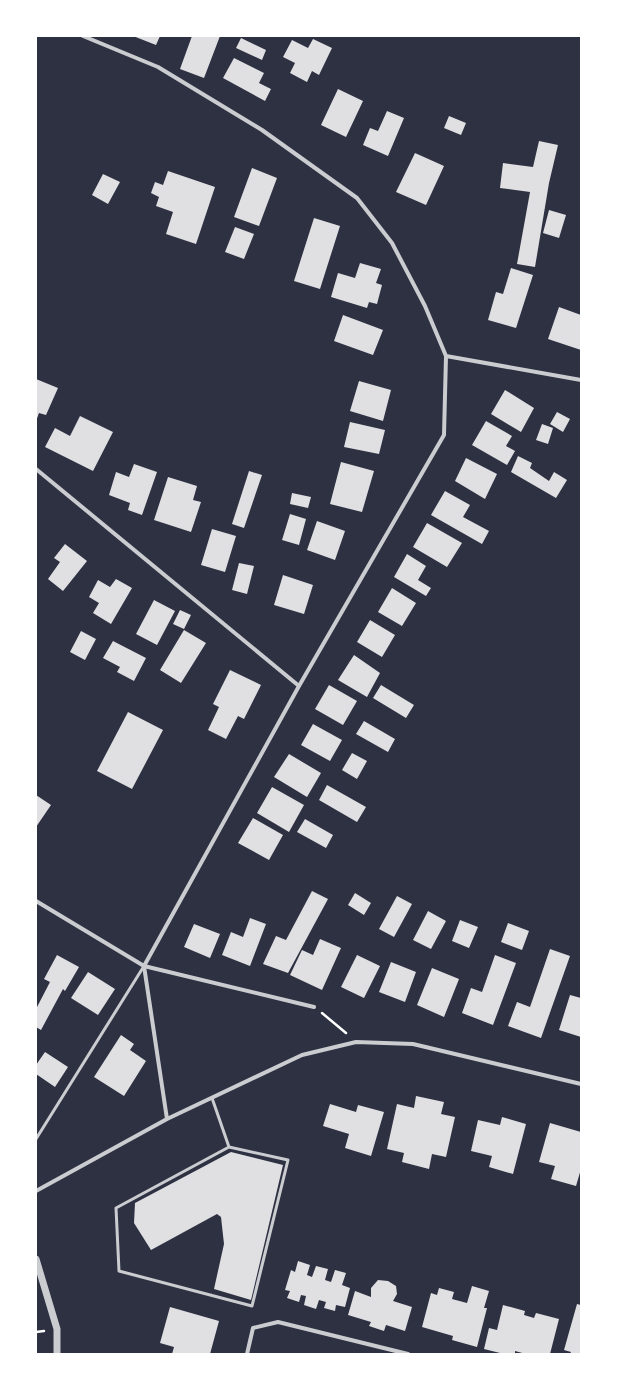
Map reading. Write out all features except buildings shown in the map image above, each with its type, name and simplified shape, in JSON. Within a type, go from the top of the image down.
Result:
[{"type":"street","points":[[83,36],[158,67],[262,130],[357,198],[392,243],[425,306],[446,356],[444,435],[299,686],[144,966],[167,1118]]},
{"type":"street","points":[[446,356],[581,380]]},
{"type":"street","points":[[36,469],[299,686]]},
{"type":"street","points":[[36,901],[144,966],[314,1007]]},
{"type":"street","points":[[36,1191],[167,1118],[302,1056],[356,1042],[413,1044],[581,1084]]},
{"type":"street","points":[[36,1259],[57,1329],[57,1354]]},
{"type":"street","points":[[247,1354],[253,1328],[278,1322],[408,1354]]},
{"type":"lane","points":[[36,1140],[144,966]]},
{"type":"lane","points":[[212,1098],[230,1147]]},
{"type":"lane","points":[[230,1147],[288,1160],[252,1306],[119,1271],[116,1208],[230,1147]]},
{"type":"path","points":[[314,1007],[356,1042]]}]
